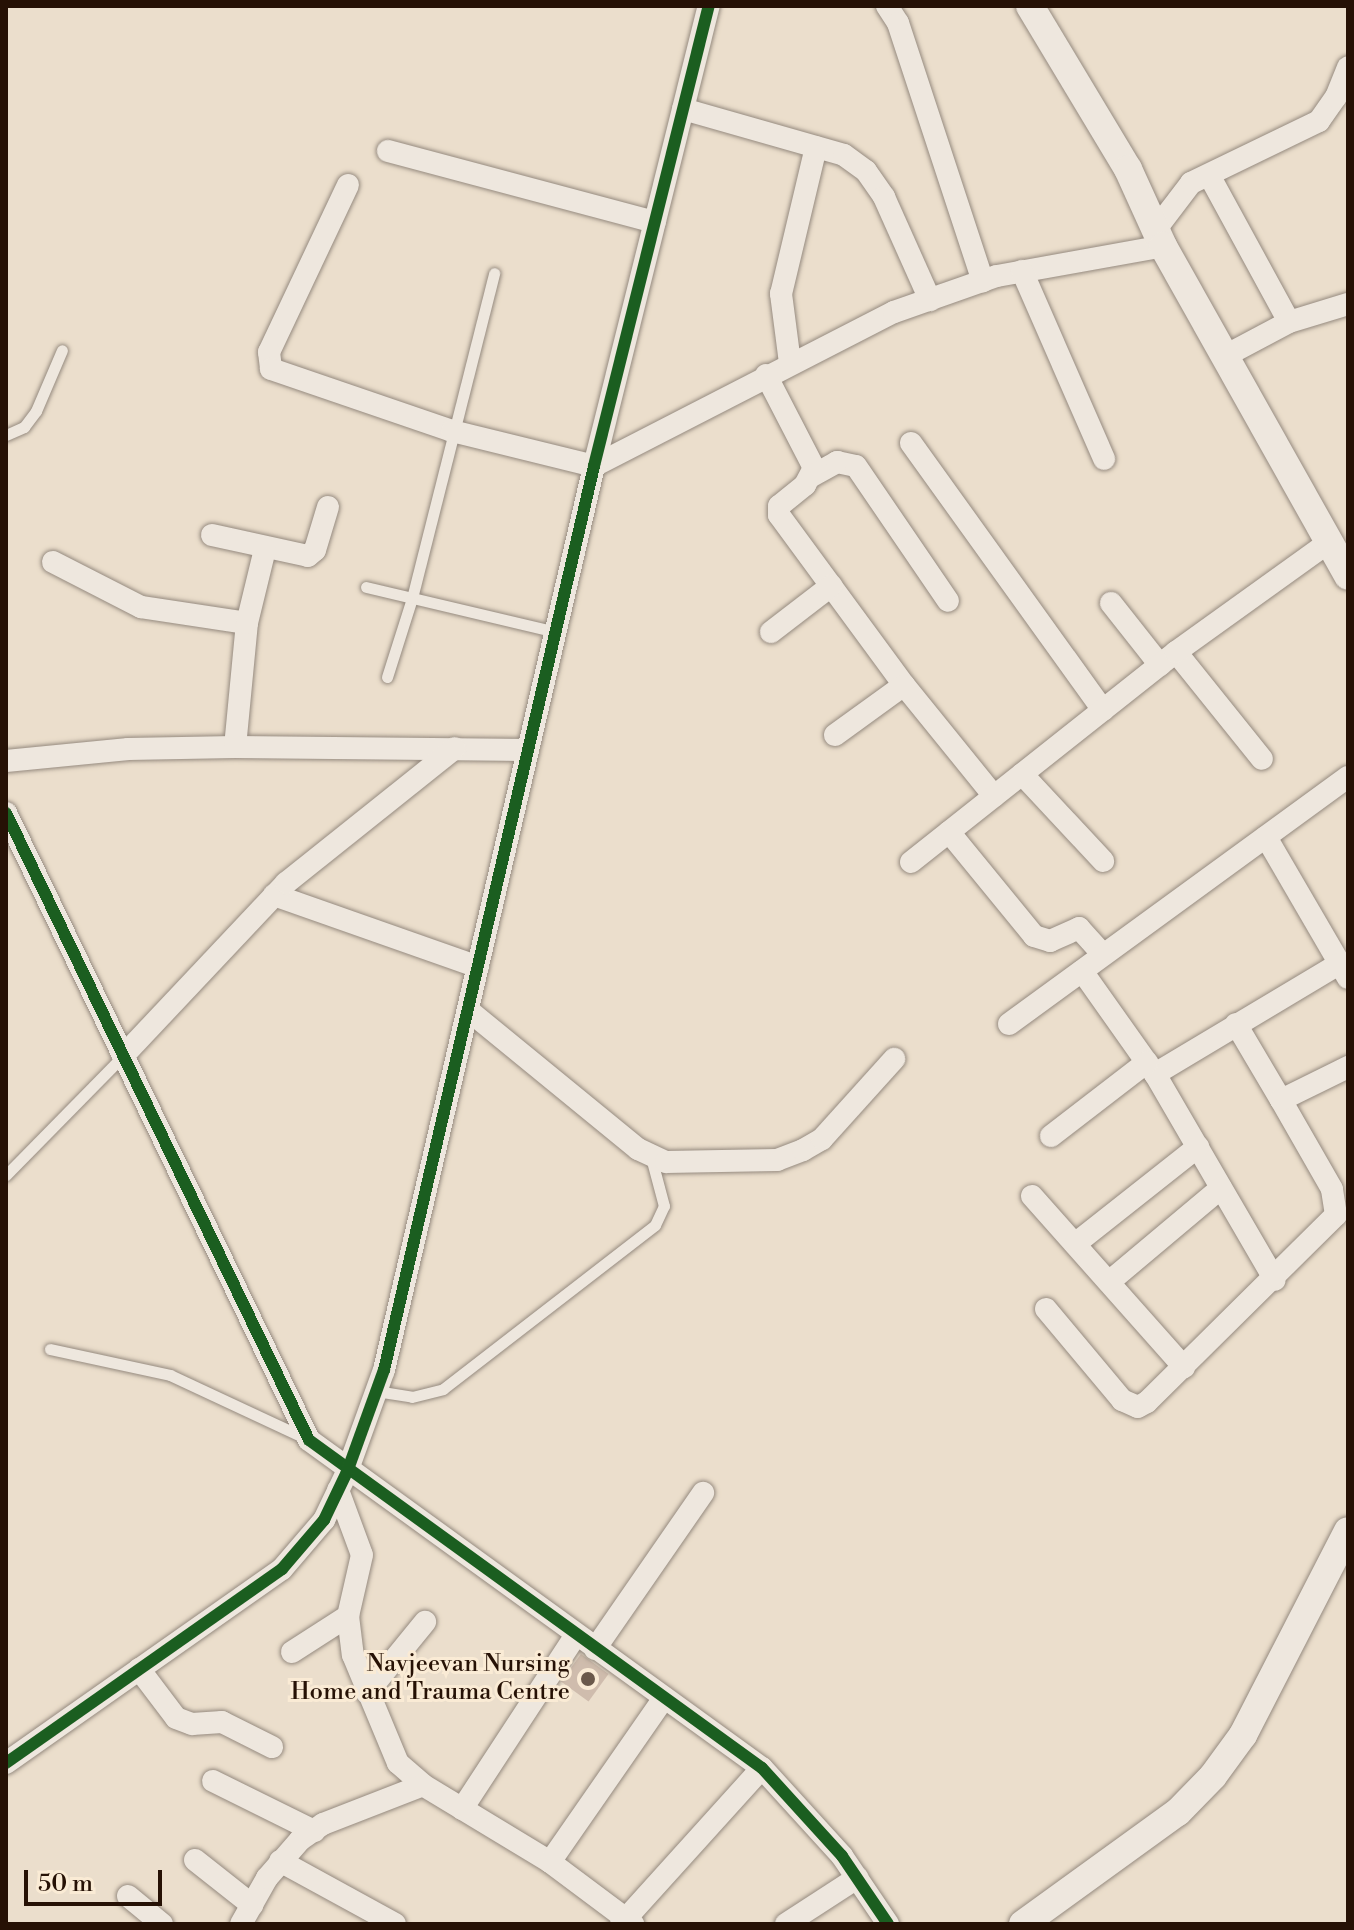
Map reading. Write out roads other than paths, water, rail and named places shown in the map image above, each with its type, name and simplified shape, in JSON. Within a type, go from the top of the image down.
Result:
[{"type":"street","points":[[6,1763],[282,1569],[317,1529],[343,1481],[376,1391],[594,466],[709,6]]},
{"type":"street","points":[[887,6],[898,23],[983,281]]},
{"type":"street","points":[[1030,6],[1128,169],[1159,238],[1348,576]]},
{"type":"street","points":[[1159,238],[1177,197],[1209,175],[1319,121],[1336,97],[1348,67]]},
{"type":"street","points":[[683,109],[844,155],[866,171],[884,197],[930,300]]},
{"type":"street","points":[[790,363],[781,294],[816,147]]},
{"type":"street","points":[[388,151],[655,222]]},
{"type":"street","points":[[1209,175],[1289,322]]},
{"type":"street","points":[[348,185],[269,352],[271,369],[452,431],[594,466],[790,363],[930,300],[983,281],[1159,238]]},
{"type":"street","points":[[1022,271],[1104,459]]},
{"type":"street","points":[[1225,356],[1289,322],[1348,304]]},
{"type":"street","points":[[766,375],[811,458],[812,476]]},
{"type":"street","points":[[911,443],[1103,710]]},
{"type":"street","points":[[948,601],[856,466],[837,462],[812,476],[784,499],[779,515],[904,685],[994,796]]},
{"type":"street","points":[[212,535],[308,556],[315,550],[328,507]]},
{"type":"street","points":[[911,862],[1168,658],[1329,542]]},
{"type":"street","points":[[235,747],[247,623],[265,549]]},
{"type":"street","points":[[53,562],[141,607],[247,623]]},
{"type":"street","points":[[771,632],[831,586]]},
{"type":"street","points":[[1111,603],[1168,658],[1262,759]]},
{"type":"street","points":[[835,735],[904,685]]},
{"type":"street","points":[[123,1056],[274,895],[455,748]]},
{"type":"street","points":[[6,761],[128,749],[528,750]]},
{"type":"street","points":[[1022,774],[1103,861]]},
{"type":"street","points":[[1009,1024],[1348,777]]},
{"type":"street","points":[[6,813],[309,1440],[343,1481],[576,1635],[762,1768],[805,1810],[888,1924]]},
{"type":"street","points":[[949,832],[1034,936],[1050,941],[1079,928],[1103,955]]},
{"type":"street","points":[[1051,1136],[1151,1068],[1344,971],[1266,837]]},
{"type":"street","points":[[274,895],[478,967]]},
{"type":"street","points":[[1082,971],[1151,1068],[1275,1280]]},
{"type":"street","points":[[468,1010],[651,1157],[684,1164],[777,1160],[803,1150],[822,1139],[894,1059]]},
{"type":"street","points":[[1046,1309],[1129,1405],[1147,1402],[1326,1230],[1338,1202],[1236,1024]]},
{"type":"street","points":[[1281,1100],[1348,1067]]},
{"type":"street","points":[[1075,1244],[1198,1147]]},
{"type":"street","points":[[1109,1282],[1221,1188]]},
{"type":"street","points":[[1032,1196],[1184,1367]]},
{"type":"street","points":[[343,1481],[362,1555],[348,1616],[353,1655],[398,1763],[423,1785],[550,1862],[627,1922],[762,1768]]},
{"type":"street","points":[[595,1649],[703,1493]]},
{"type":"street","points":[[1023,1924],[1178,1812],[1213,1776],[1243,1735],[1348,1531]]},
{"type":"street","points":[[292,1652],[348,1616]]},
{"type":"street","points":[[367,1693],[425,1622]]},
{"type":"street","points":[[462,1809],[576,1635]]},
{"type":"street","points":[[139,1669],[176,1718],[222,1722],[272,1747]]},
{"type":"street","points":[[550,1862],[664,1698]]},
{"type":"street","points":[[213,1781],[314,1831]]},
{"type":"street","points":[[195,1860],[246,1914],[280,1861],[314,1831],[423,1785]]},
{"type":"street","points":[[280,1861],[395,1924]]},
{"type":"street","points":[[786,1924],[857,1878]]},
{"type":"street","points":[[128,1896],[162,1924]]},
{"type":"lane","points":[[387,677],[412,598],[494,273]]},
{"type":"lane","points":[[6,435],[24,427],[36,411],[62,350]]},
{"type":"lane","points":[[366,587],[556,632]]},
{"type":"lane","points":[[6,1175],[123,1056]]},
{"type":"lane","points":[[376,1391],[412,1397],[443,1389],[655,1225],[664,1206],[651,1157]]},
{"type":"lane","points":[[50,1349],[170,1375],[309,1440]]},
{"type":"place","name":"Navjeevan Nursing Home and Trauma Centre","points":[[588,1679]]}]
